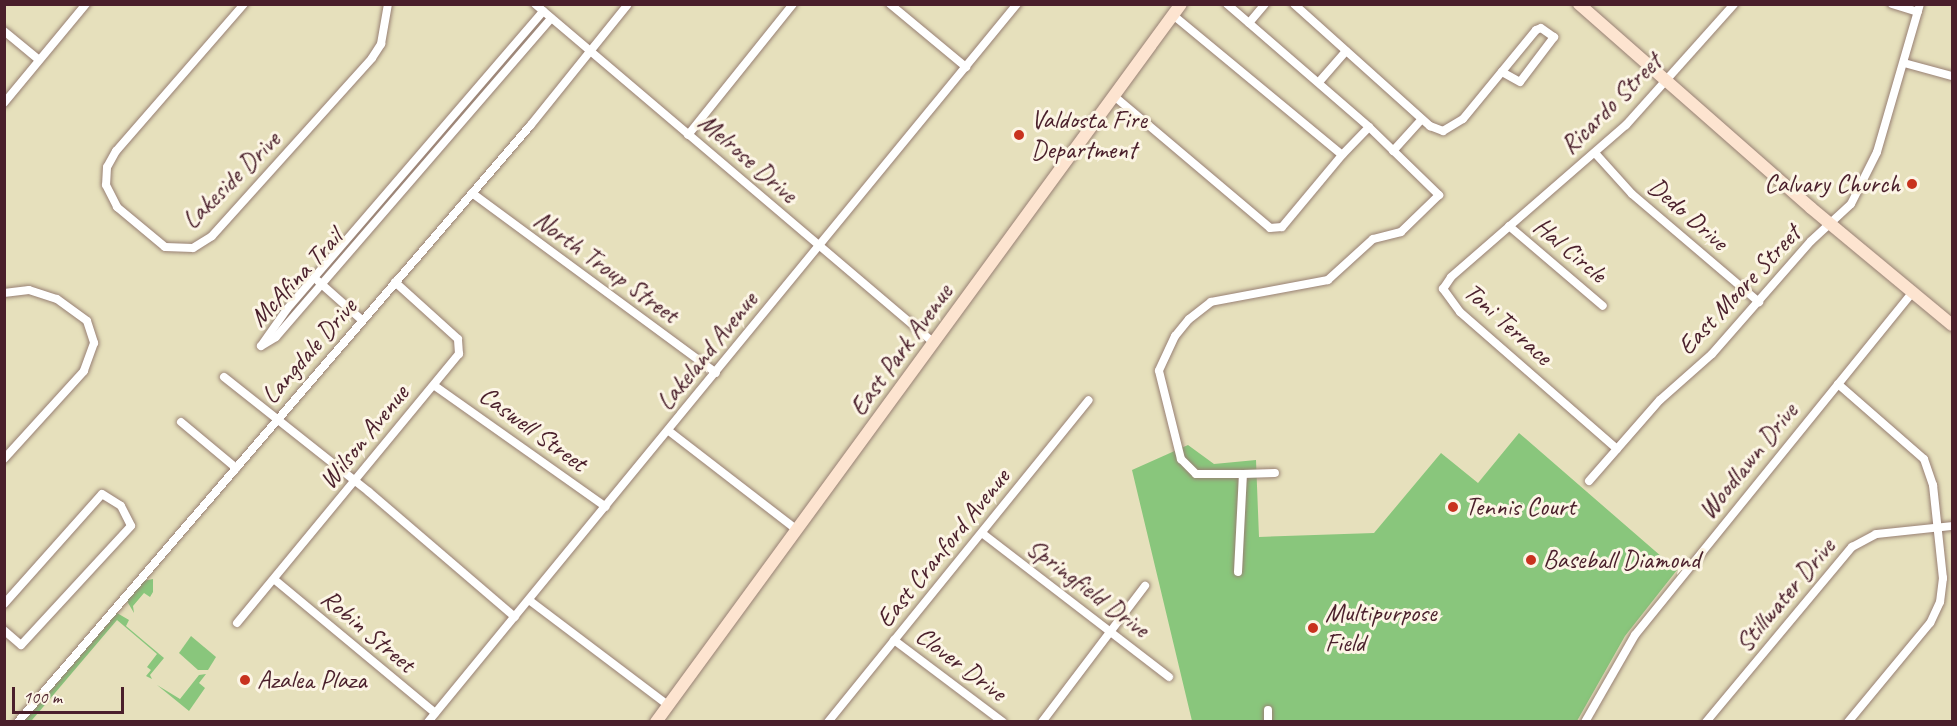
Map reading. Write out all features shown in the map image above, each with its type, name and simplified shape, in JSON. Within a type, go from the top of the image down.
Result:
[{"type":"main road","name":"East Park Avenue","points":[[656,722],[1181,4]]},
{"type":"main road","points":[[1579,4],[1831,224],[1953,325]]},
{"type":"street","points":[[4,103],[86,4]]},
{"type":"street","name":"Lakeside Drive","points":[[244,4],[116,151],[106,167],[106,185],[112,201],[165,247],[193,248],[212,236],[372,58],[381,44],[388,4]]},
{"type":"street","name":"Melrose Drive","points":[[535,4],[934,343]]},
{"type":"street","name":"Langdale Drive","points":[[18,722],[471,193],[628,4]]},
{"type":"street","points":[[688,135],[793,4]]},
{"type":"street","points":[[890,4],[966,67]]},
{"type":"street","name":"Lakeland Avenue","points":[[428,722],[1017,4]]},
{"type":"street","points":[[1227,4],[1369,127],[1439,195],[1401,232],[1373,239],[1328,280],[1211,303],[1189,319],[1164,352],[1159,371],[1181,459],[1196,474],[1275,473]]},
{"type":"street","points":[[1249,23],[1265,4]]},
{"type":"street","points":[[1294,4],[1421,120],[1443,130],[1463,118],[1536,30],[1541,28],[1554,37],[1520,82],[1502,72]]},
{"type":"street","name":"Ricardo Street","points":[[1509,226],[1626,125],[1734,4]]},
{"type":"street","points":[[1892,4],[1919,8]]},
{"type":"street","name":"East Moore Street","points":[[1589,482],[1617,449],[1759,302],[1810,241],[1851,204],[1866,180],[1904,63],[1919,8]]},
{"type":"street","name":"McAfina Trail","points":[[543,11],[287,309],[261,346],[276,337],[295,316],[551,18]]},
{"type":"street","points":[[1173,15],[1342,155]]},
{"type":"street","points":[[4,31],[39,60]]},
{"type":"street","points":[[1319,82],[1346,51]]},
{"type":"street","points":[[507,52],[516,59]]},
{"type":"street","points":[[1904,63],[1953,76]]},
{"type":"street","points":[[479,86],[487,93]]},
{"type":"street","points":[[1114,96],[1270,228],[1282,227],[1342,155],[1369,127]]},
{"type":"street","points":[[450,119],[459,126]]},
{"type":"street","points":[[1394,151],[1421,120]]},
{"type":"street","points":[[422,152],[429,160]]},
{"type":"street","name":"Dedo Drive","points":[[1595,153],[1632,194],[1759,302]]},
{"type":"street","points":[[393,186],[401,193]]},
{"type":"street","name":"North Troup Street","points":[[471,193],[716,373]]},
{"type":"street","name":"Hal Circle","points":[[1509,226],[1603,306]]},
{"type":"street","name":"Toni Terrace","points":[[1509,226],[1451,277],[1443,289],[1444,296],[1617,449]]},
{"type":"street","points":[[336,252],[344,259]]},
{"type":"street","points":[[314,278],[362,320]]},
{"type":"street","name":"Wilson Avenue","points":[[237,623],[435,386],[459,354],[458,339],[395,282]]},
{"type":"street","points":[[4,293],[29,290],[57,299],[87,321],[94,343],[84,371],[4,459]]},
{"type":"street","name":"Woodlawn Drive","points":[[1585,722],[1635,635],[1912,292]]},
{"type":"street","points":[[287,309],[295,316]]},
{"type":"street","points":[[224,377],[355,481],[515,617]]},
{"type":"street","points":[[1838,384],[1924,459],[1934,485],[1943,578],[1937,610],[1848,722]]},
{"type":"street","name":"Caswell Street","points":[[435,386],[606,507]]},
{"type":"street","name":"East Cranford Avenue","points":[[828,722],[1089,400]]},
{"type":"street","points":[[181,422],[236,468]]},
{"type":"street","points":[[669,431],[797,530]]},
{"type":"street","points":[[1238,572],[1243,474]]},
{"type":"street","points":[[4,603],[102,494],[121,506],[131,526],[21,645],[4,630]]},
{"type":"street","name":"Stillwater Drive","points":[[1706,722],[1852,547],[1876,534],[1953,526]]},
{"type":"street","name":"Springfield Drive","points":[[982,533],[1169,677]]},
{"type":"street","name":"Robin Street","points":[[274,580],[435,713]]},
{"type":"street","points":[[1042,722],[1145,586]]},
{"type":"street","points":[[529,600],[668,705]]},
{"type":"street","name":"Clover Drive","points":[[894,640],[1003,722]]},
{"type":"street","points":[[1268,710],[1268,722]]},
{"type":"green space","points":[[1519,433],[1677,570],[1625,636],[1577,721],[1192,721],[1132,470],[1188,445],[1214,464],[1256,460],[1259,537],[1374,533],[1441,453],[1478,483]]},
{"type":"green space","points":[[153,579],[153,592],[150,597],[144,593],[133,606],[134,613],[127,601],[143,581]]},
{"type":"green space","points":[[117,613],[129,620],[126,626],[164,658],[150,675],[152,679],[146,676],[151,670],[147,667],[157,654],[117,620],[32,720],[23,722]]},
{"type":"green space","points":[[191,636],[216,657],[208,670],[198,670],[179,653]]},
{"type":"green space","points":[[206,674],[199,683],[205,688],[189,711],[157,685],[180,699],[199,675]]},
{"type":"place","name":"Valdosta Fire Department","points":[[1019,135]]},
{"type":"place","name":"Calvary Church","points":[[1912,184]]},
{"type":"place","name":"Tennis Court","points":[[1453,507]]},
{"type":"place","name":"Baseball Diamond","points":[[1531,560]]},
{"type":"place","name":"Multipurpose Field","points":[[1313,628]]},
{"type":"place","name":"Azalea Plaza","points":[[245,680]]}]
